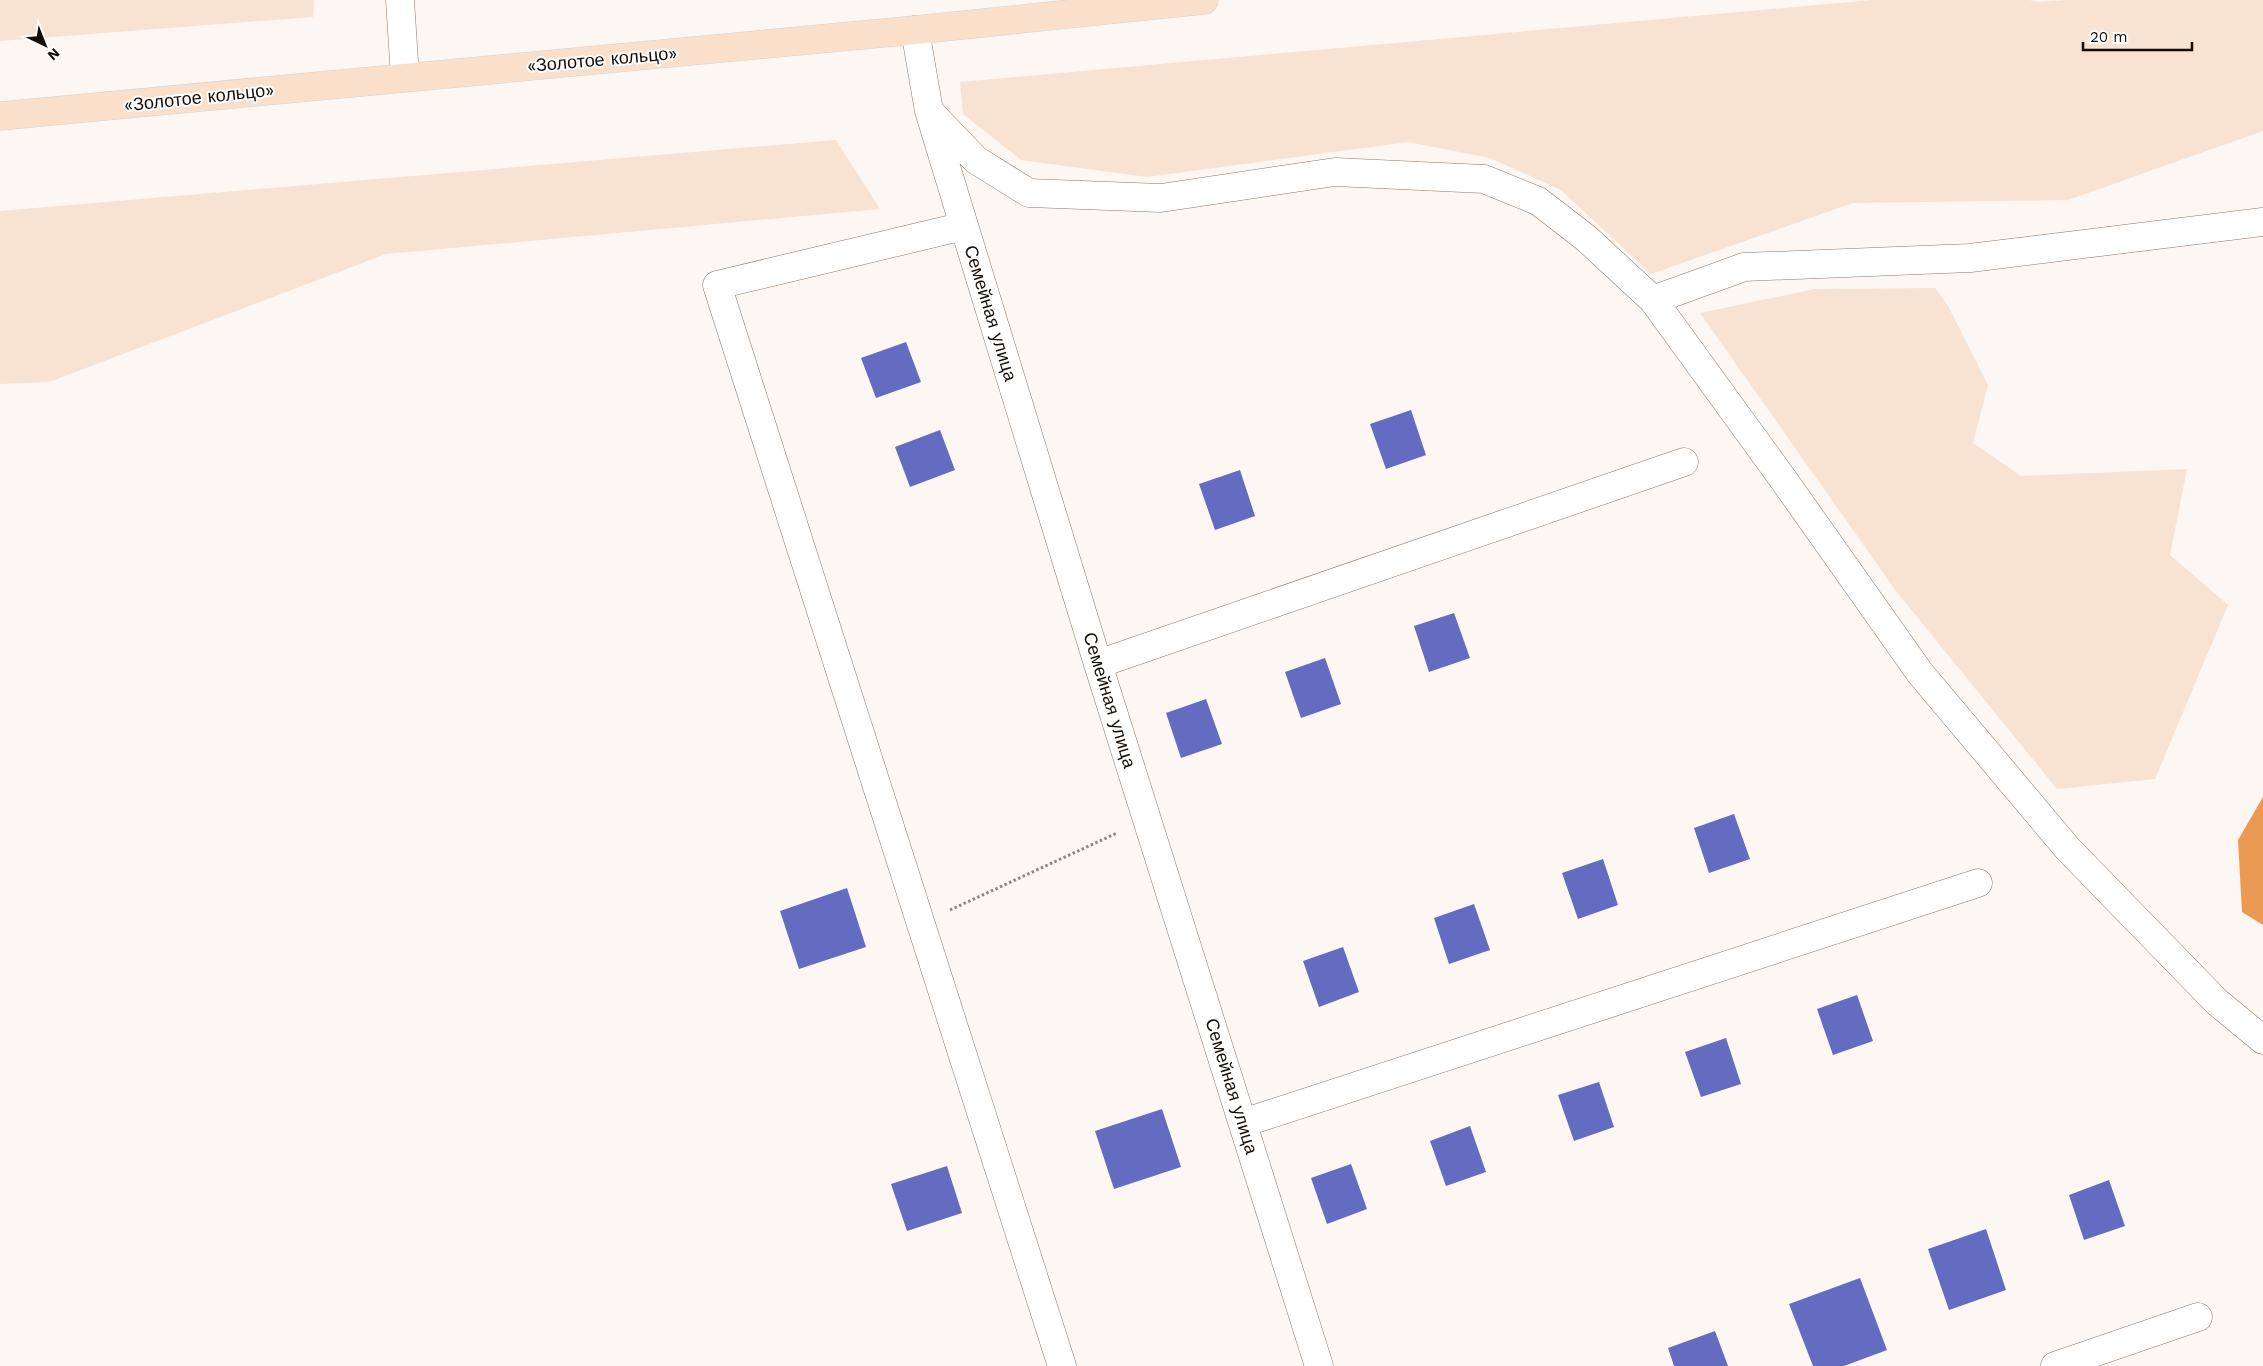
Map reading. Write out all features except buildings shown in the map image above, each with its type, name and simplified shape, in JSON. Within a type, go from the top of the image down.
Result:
[{"type":"main road","name":"«Золотое кольцо»","points":[[0,116],[915,30],[1204,0]]},
{"type":"street","points":[[400,0],[405,77]]},
{"type":"street","name":"Семейная улица","points":[[915,30],[929,111],[1098,664],[1319,1366]]},
{"type":"street","points":[[929,111],[976,160],[1029,193],[1161,198],[1335,172],[1484,179],[1538,201],[1586,238],[1653,300],[1784,479],[1920,673],[2068,849],[2217,1002],[2263,1040]]},
{"type":"street","points":[[1653,300],[1744,267],[1970,258],[2263,222]]},
{"type":"street","points":[[964,226],[717,285],[1062,1366]]},
{"type":"street","points":[[1098,664],[1684,462]]},
{"type":"street","points":[[1243,1122],[1978,883]]},
{"type":"street","points":[[2055,1366],[2198,1317]]},
{"type":"path","points":[[921,924],[1148,819]]},
{"type":"shaded area","points":[[0,0],[314,0],[313,17],[0,41]]},
{"type":"shaded area","points":[[1873,0],[2029,0],[2038,2],[2067,0],[2263,0],[2263,131],[2068,200],[1853,203],[1651,274],[1561,190],[1490,158],[1408,142],[1147,177],[1021,160],[963,114],[960,82]]},
{"type":"shaded area","points":[[836,140],[880,209],[386,254],[49,382],[0,384],[0,211]]},
{"type":"shaded area","points":[[1935,288],[1948,306],[1988,385],[1973,443],[2021,476],[2187,469],[2170,555],[2228,605],[2155,779],[2057,789],[1896,591],[1700,313],[1815,289]]},
{"type":"shaded area","points":[[2263,797],[2263,925],[2242,912],[2238,840]]}]
